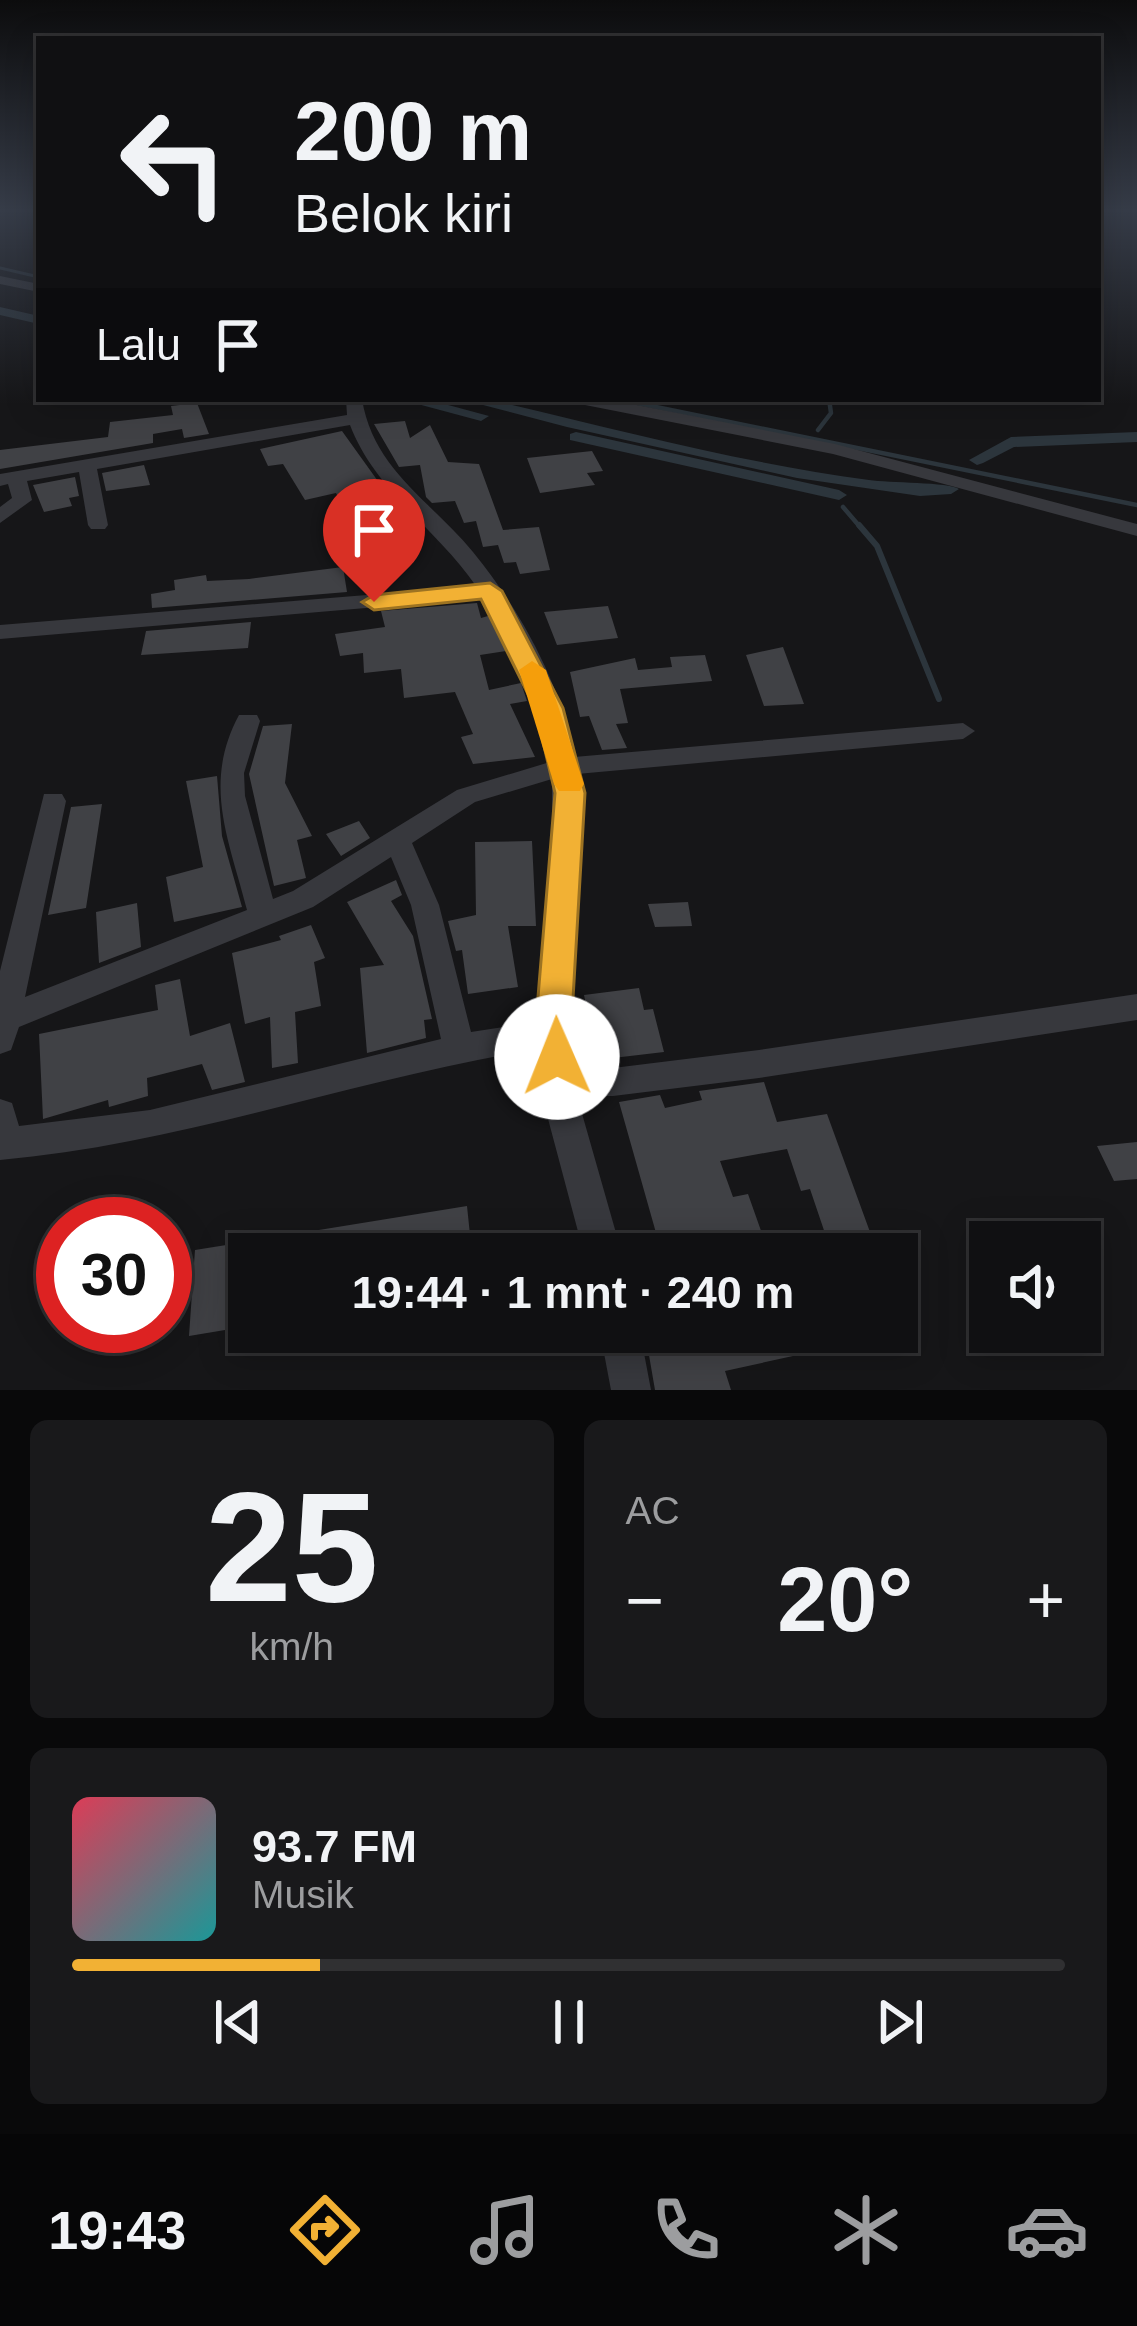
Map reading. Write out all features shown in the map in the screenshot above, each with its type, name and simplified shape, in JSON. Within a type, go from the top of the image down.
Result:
[{"type":"street","points":[[0,280],[36,287]]},
{"type":"street","points":[[595,402],[835,448],[1137,530]]},
{"type":"street","points":[[0,517],[22,500],[8,479],[354,409],[404,494],[463,553],[490,591],[525,653],[566,766],[568,879],[553,1033],[598,1233]]},
{"type":"street","points":[[87,465],[98,525]]},
{"type":"street","points":[[0,632],[490,591]]},
{"type":"street","points":[[248,721],[231,773],[232,796],[263,917]]},
{"type":"street","points":[[1,1030],[263,917],[339,879],[396,837],[466,796],[566,766],[963,731]]},
{"type":"street","points":[[1,1030],[53,801]]},
{"type":"street","points":[[396,837],[425,905],[459,1048]]},
{"type":"street","points":[[561,1081],[613,1082],[1134,1013]]},
{"type":"street","points":[[1,1134],[150,1125],[459,1048],[553,1033]]},
{"type":"street","points":[[624,1353],[631,1390]]},
{"type":"building","points":[[197,403],[209,434],[184,438],[182,429],[153,434],[153,443],[0,469],[0,450],[108,437],[110,422],[173,415],[171,406]]},
{"type":"building","points":[[405,421],[410,438],[430,425],[448,462],[479,464],[503,530],[539,527],[550,570],[520,574],[516,562],[504,563],[498,545],[483,547],[476,521],[464,523],[455,501],[432,503],[426,497],[420,465],[399,467],[374,424]]},
{"type":"building","points":[[342,431],[380,484],[370,486],[377,498],[342,505],[336,493],[305,500],[283,464],[268,466],[260,449]]},
{"type":"building","points":[[592,451],[603,471],[587,473],[595,485],[540,493],[527,458]]},
{"type":"building","points":[[144,465],[150,485],[106,491],[102,473]]},
{"type":"building","points":[[75,477],[79,496],[69,498],[72,506],[44,512],[33,485]]},
{"type":"building","points":[[343,567],[347,592],[152,608],[151,594],[175,590],[174,580],[206,575],[207,581],[249,579]]},
{"type":"building","points":[[477,603],[481,618],[488,616],[506,651],[480,655],[489,690],[521,683],[527,701],[510,704],[535,757],[473,764],[461,737],[473,734],[455,692],[404,698],[401,669],[364,673],[363,653],[340,656],[335,634],[385,627],[381,611]]},
{"type":"building","points":[[608,606],[618,638],[557,645],[544,612]]},
{"type":"building","points":[[251,622],[248,648],[141,655],[146,631]]},
{"type":"building","points":[[783,647],[804,704],[764,706],[746,655]]},
{"type":"building","points":[[705,655],[712,681],[620,689],[628,723],[616,724],[627,748],[602,750],[589,716],[580,717],[570,672],[635,658],[638,670],[672,667],[670,657]]},
{"type":"building","points":[[292,724],[285,783],[312,836],[297,840],[306,878],[274,886],[249,774],[263,726]]},
{"type":"building","points":[[217,776],[222,836],[242,907],[174,922],[166,877],[203,867],[186,781]]},
{"type":"building","points":[[102,804],[86,908],[48,915],[71,807]]},
{"type":"building","points":[[359,821],[370,838],[341,856],[326,834]]},
{"type":"building","points":[[532,841],[536,926],[508,926],[518,987],[468,994],[462,950],[456,951],[448,921],[476,915],[475,842]]},
{"type":"building","points":[[396,880],[402,895],[391,901],[413,936],[432,1019],[424,1020],[426,1038],[367,1053],[360,968],[384,965],[347,902]]},
{"type":"building","points":[[688,902],[692,926],[655,927],[648,904]]},
{"type":"building","points":[[137,903],[141,947],[99,963],[96,912]]},
{"type":"building","points":[[311,925],[325,958],[314,962],[321,1006],[295,1012],[298,1063],[272,1068],[270,1017],[245,1024],[232,953],[281,940],[279,936]]},
{"type":"building","points":[[180,979],[190,1036],[230,1023],[245,1082],[212,1090],[202,1064],[147,1078],[148,1096],[109,1107],[108,1100],[43,1119],[39,1034],[158,1010],[155,985]]},
{"type":"building","points":[[639,988],[644,1010],[653,1009],[664,1052],[579,1062],[574,1031],[591,1029],[584,995]]},
{"type":"building","points":[[764,1082],[777,1122],[827,1114],[870,1233],[825,1233],[810,1189],[801,1191],[787,1149],[720,1161],[733,1197],[748,1194],[762,1233],[656,1233],[619,1102],[660,1095],[665,1108],[702,1100],[699,1091]]},
{"type":"building","points":[[1137,1142],[1137,1179],[1114,1181],[1097,1146]]},
{"type":"building","points":[[467,1206],[470,1233],[300,1233]]},
{"type":"building","points":[[228,1245],[228,1330],[192,1336],[195,1250]]},
{"type":"building","points":[[649,1353],[793,1356],[725,1371],[731,1390],[655,1390]]},
{"type":"waterway","points":[[30,275],[36,276]]},
{"type":"waterway","points":[[0,311],[36,319]]},
{"type":"waterway","points":[[419,402],[481,416]]},
{"type":"waterway","points":[[480,402],[797,473],[920,491],[951,489]]},
{"type":"waterway","points":[[632,402],[1137,505]]},
{"type":"waterway","points":[[818,430],[831,413],[829,402]]},
{"type":"waterway","points":[[576,437],[839,495]]},
{"type":"waterway","points":[[977,460],[1011,442],[1137,437]]},
{"type":"waterway","points":[[843,507],[861,528]]},
{"type":"waterway","points":[[859,525],[877,546],[939,699]]},
{"type":"slow traffic","points":[[532,670],[549,708],[569,784]]},
{"type":"route","points":[[374,602],[490,591],[549,708],[570,793],[568,879],[553,1033],[557,1057]]}]
